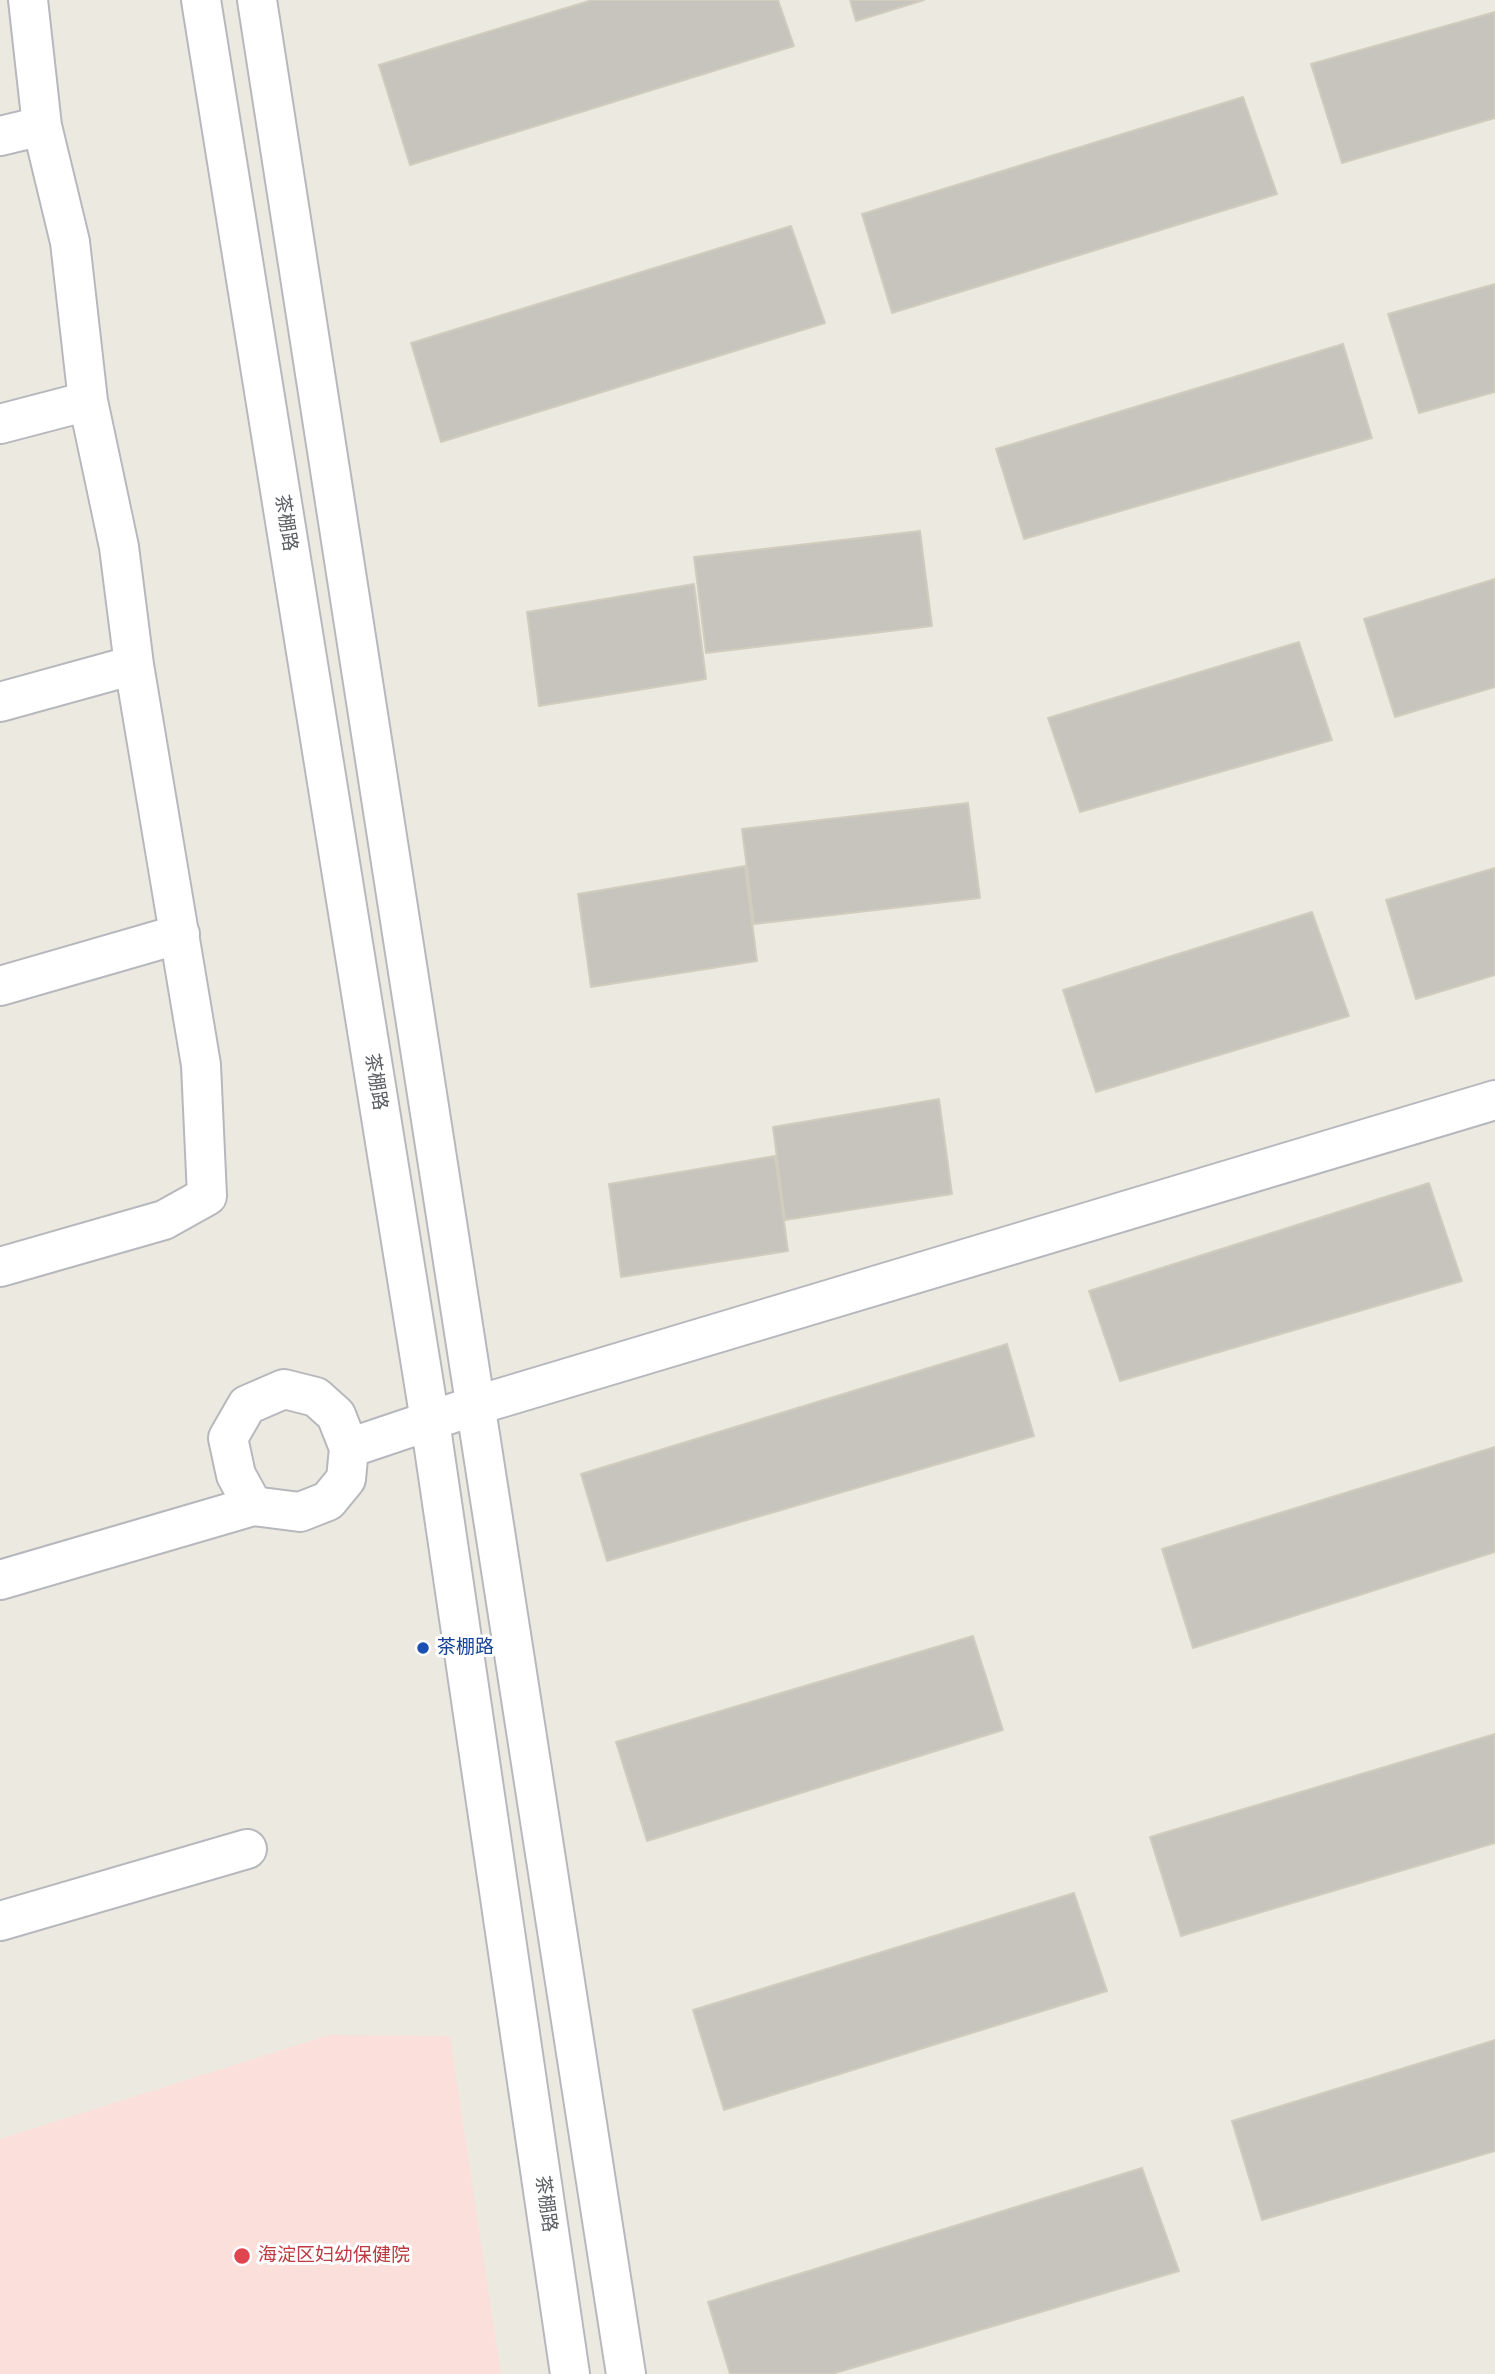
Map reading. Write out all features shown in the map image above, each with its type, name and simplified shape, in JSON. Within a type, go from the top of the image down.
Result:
[{"type":"street","points":[[0,1267],[164,1220],[207,1196],[201,1065],[134,666],[119,547],[88,401],[70,242],[42,126],[28,0]]},
{"type":"street","name":"茶棚路","points":[[201,0],[430,1421],[570,2374]]},
{"type":"street","points":[[257,0],[626,2374]]},
{"type":"street","points":[[0,136],[42,126]]},
{"type":"street","points":[[0,424],[88,401]]},
{"type":"street","points":[[0,702],[134,666]]},
{"type":"street","points":[[0,986],[180,934]]},
{"type":"street","points":[[349,1448],[474,1406],[1495,1100]]},
{"type":"street","points":[[0,1580],[253,1506],[300,1512],[328,1501],[346,1479],[349,1448],[335,1415],[316,1397],[284,1389],[247,1405],[228,1438],[236,1475],[253,1506]]},
{"type":"street","points":[[0,1921],[247,1849]]},
{"type":"shaded area","name":"海淀区妇幼保健院","points":[[329,2035],[450,2036],[501,2374],[0,2374],[0,2139]]},
{"type":"building","points":[[592,0],[778,0],[794,46],[410,165],[379,65]]},
{"type":"building","points":[[850,0],[924,0],[856,21]]},
{"type":"building","points":[[1495,12],[1495,118],[1342,163],[1311,64]]},
{"type":"building","points":[[1243,97],[1277,194],[892,313],[862,214]]},
{"type":"building","points":[[791,226],[825,323],[441,442],[411,343]]},
{"type":"building","points":[[1495,284],[1495,392],[1419,413],[1388,314]]},
{"type":"building","points":[[1343,344],[1372,438],[1024,539],[996,449]]},
{"type":"building","points":[[920,531],[932,626],[706,653],[694,557]]},
{"type":"building","points":[[1495,579],[1495,687],[1395,717],[1364,619]]},
{"type":"building","points":[[694,584],[706,679],[539,706],[527,612]]},
{"type":"building","points":[[1299,642],[1332,740],[1080,812],[1048,718]]},
{"type":"building","points":[[968,803],[980,898],[754,924],[742,829]]},
{"type":"building","points":[[745,866],[757,961],[591,987],[578,894]]},
{"type":"building","points":[[1495,868],[1495,975],[1416,999],[1386,900]]},
{"type":"building","points":[[1312,912],[1349,1016],[1096,1092],[1063,990]]},
{"type":"building","points":[[939,1099],[952,1194],[785,1220],[773,1127]]},
{"type":"building","points":[[775,1156],[788,1251],[621,1277],[609,1184]]},
{"type":"building","points":[[1429,1183],[1462,1281],[1120,1381],[1089,1291]]},
{"type":"building","points":[[1007,1344],[1034,1436],[607,1561],[581,1474]]},
{"type":"building","points":[[1495,1447],[1495,1552],[1193,1648],[1162,1549]]},
{"type":"building","points":[[973,1636],[1003,1730],[647,1841],[616,1742]]},
{"type":"building","points":[[1495,1734],[1495,1843],[1181,1936],[1150,1837]]},
{"type":"building","points":[[1074,1893],[1107,1991],[724,2110],[693,2010]]},
{"type":"building","points":[[1495,2040],[1495,2151],[1262,2220],[1232,2121]]},
{"type":"building","points":[[1142,2168],[1179,2271],[832,2374],[730,2374],[708,2302]]},
{"type":"place","name":"茶棚路","points":[[423,1648]]},
{"type":"place","name":"海淀区妇幼保健院","points":[[242,2256]]}]
